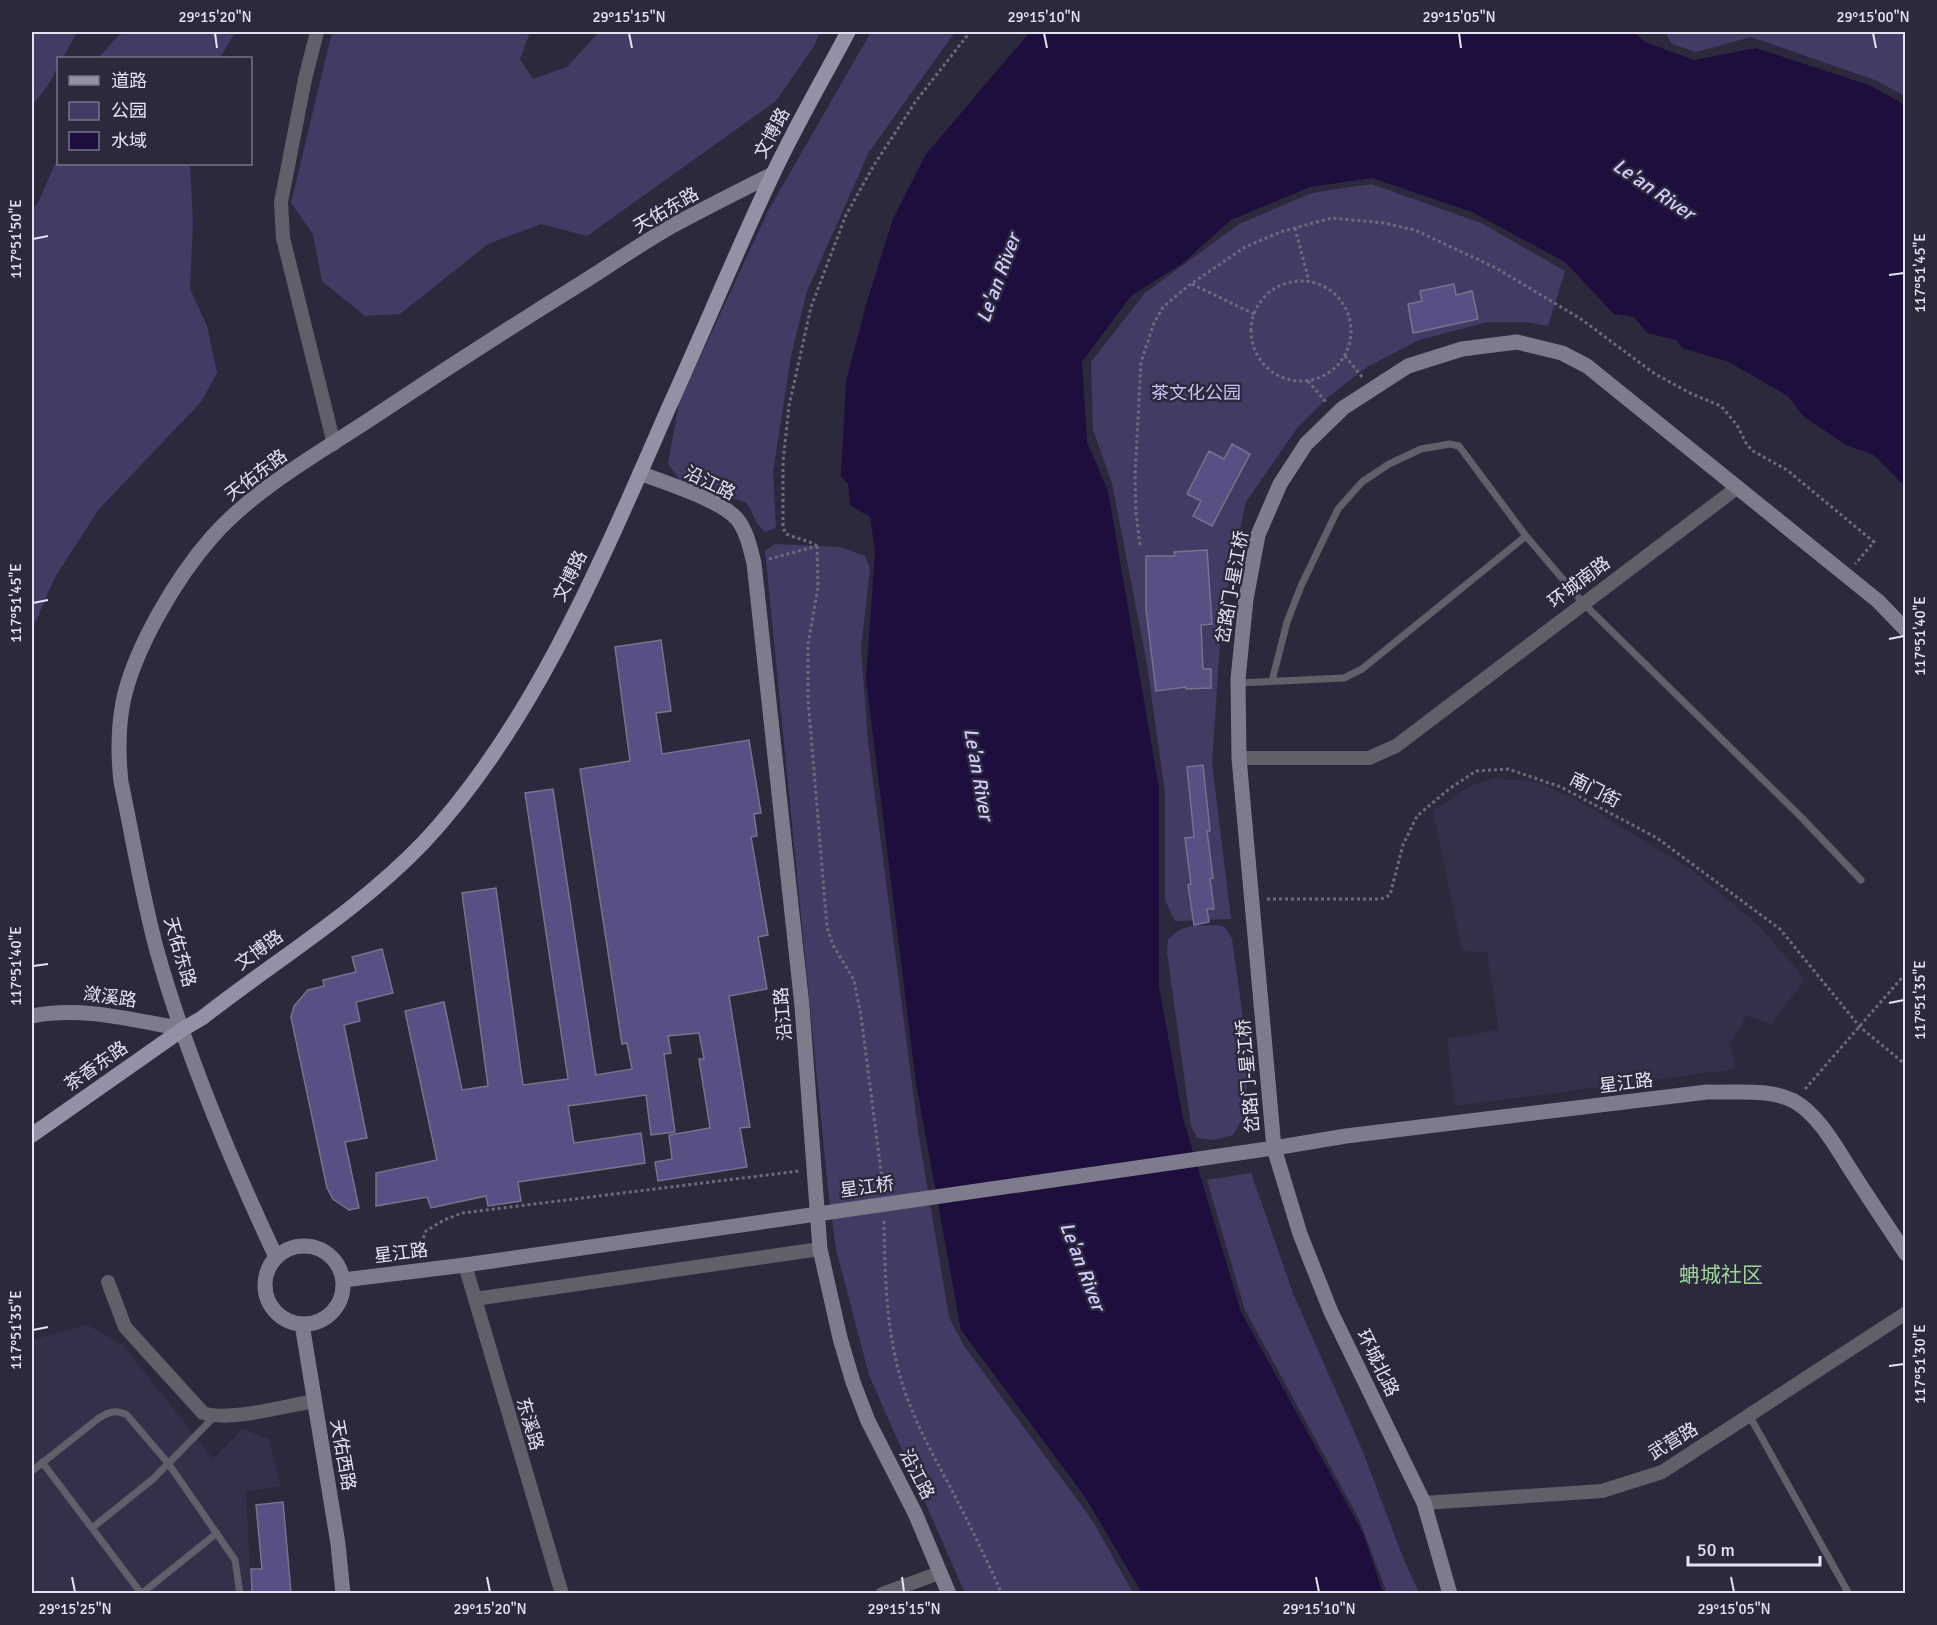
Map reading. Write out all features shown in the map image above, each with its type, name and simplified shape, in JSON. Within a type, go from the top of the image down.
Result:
[{"type":"main road","name":"文博路","points":[[183,1029],[202,1018],[377,887],[424,841],[456,802],[519,715],[549,662],[640,473],[773,174],[848,32]]},
{"type":"main road","name":"茶香东路","points":[[32,1135],[183,1029]]},
{"type":"street","points":[[317,32],[281,202],[283,238],[334,444]]},
{"type":"street","name":"天佑东路","points":[[183,1029],[157,951],[121,782],[118,746],[123,701],[152,629],[178,582],[195,558],[237,512],[278,481],[482,345],[662,232],[773,174]]},
{"type":"street","name":"岔路门-星江桥","points":[[1274,1148],[1239,758],[1238,683],[1246,599],[1258,535],[1280,484],[1306,444],[1337,414],[1407,366],[1462,349],[1517,342],[1562,353],[1587,366],[1738,487]]},
{"type":"street","name":"沿江路","points":[[640,473],[722,507],[737,519],[747,537],[754,563],[802,1006],[820,1249],[840,1338],[853,1382],[868,1421],[915,1513],[949,1593]]},
{"type":"street","points":[[1738,487],[1878,601],[1905,630]]},
{"type":"street","name":"环城南路","points":[[1239,758],[1369,758],[1396,746],[1738,487]]},
{"type":"street","name":"潋溪路","points":[[32,1016],[70,1011],[90,1012],[183,1029]]},
{"type":"street","points":[[183,1029],[245,1192],[276,1257]]},
{"type":"street","name":"星江路","points":[[1274,1148],[1346,1136],[1707,1092],[1758,1093],[1777,1096],[1794,1101],[1809,1113],[1828,1136],[1905,1254]]},
{"type":"street","name":"星江桥","points":[[465,1265],[1274,1148]]},
{"type":"street","name":"环城北路","points":[[1274,1148],[1300,1234],[1331,1312],[1424,1503],[1450,1593]]},
{"type":"street","points":[[298,1246],[310,1246],[332,1257],[343,1280],[343,1291],[333,1311],[313,1323],[302,1324],[281,1316],[273,1308],[265,1288],[266,1277],[276,1257],[298,1246]]},
{"type":"street","points":[[475,1299],[820,1249]]},
{"type":"street","name":"星江路","points":[[343,1280],[465,1265]]},
{"type":"street","name":"东溪路","points":[[465,1265],[561,1593]]},
{"type":"street","points":[[108,1282],[125,1327],[203,1413],[214,1417],[314,1401]]},
{"type":"street","name":"武营路","points":[[1424,1503],[1602,1491],[1662,1472],[1905,1313]]},
{"type":"street","name":"天佑西路","points":[[302,1324],[338,1544],[343,1593]]},
{"type":"street","points":[[882,1593],[939,1573]]},
{"type":"lane","points":[[1272,681],[1287,622],[1300,586],[1338,509],[1362,482],[1389,464],[1421,450],[1450,444],[1459,446],[1526,536],[1584,604],[1861,880]]},
{"type":"lane","points":[[1238,683],[1344,678],[1362,669],[1526,536]]},
{"type":"lane","points":[[32,1470],[99,1418],[119,1411],[127,1415],[168,1463],[235,1560],[240,1593]]},
{"type":"lane","points":[[1749,1415],[1849,1593]]},
{"type":"lane","points":[[92,1528],[134,1496],[214,1417]]},
{"type":"lane","points":[[42,1462],[141,1593],[217,1533]]},
{"type":"path","points":[[817,546],[808,540],[791,537],[785,533],[783,526],[783,462],[789,406],[811,307],[846,215],[874,165],[916,101],[970,32]]},
{"type":"path","points":[[1295,228],[1309,281]]},
{"type":"path","points":[[1301,280],[1318,283],[1332,291],[1343,302],[1350,317],[1352,333],[1349,349],[1341,363],[1329,374],[1298,382],[1282,378],[1267,369],[1257,355],[1251,339],[1251,321],[1254,314],[1269,292],[1284,283],[1301,280]]},
{"type":"path","points":[[1192,284],[1254,314]]},
{"type":"path","points":[[1345,356],[1371,389]]},
{"type":"path","points":[[1308,381],[1337,414]]},
{"type":"path","points":[[754,563],[817,546]]},
{"type":"path","points":[[817,546],[818,586],[808,644],[808,699],[827,927],[833,945],[854,980],[863,1028],[884,1190]]},
{"type":"path","name":"南门街","points":[[1252,899],[1381,899],[1390,895],[1403,845],[1417,816],[1449,789],[1476,771],[1508,769],[1561,787],[1657,838],[1780,929],[1860,1027],[1905,1065]]},
{"type":"path","points":[[1794,1101],[1905,973]]},
{"type":"path","points":[[410,1272],[426,1231],[462,1213],[815,1169]]},
{"type":"path","points":[[884,1211],[887,1303],[904,1391],[919,1427],[979,1542],[1002,1593]]},
{"type":"shaded area","points":[[1495,778],[1539,783],[1577,800],[1692,870],[1758,925],[1805,979],[1771,1024],[1747,1015],[1730,1044],[1735,1069],[1455,1106],[1447,1039],[1499,1030],[1487,952],[1462,951],[1433,811],[1468,787]]},
{"type":"shaded area","points":[[87,1325],[123,1345],[213,1459],[242,1429],[269,1439],[281,1486],[246,1492],[251,1593],[32,1594],[32,1340]]},
{"type":"green space","points":[[32,32],[77,32],[64,57],[57,57],[57,65],[52,77],[32,106]]},
{"type":"green space","points":[[122,32],[235,32],[221,57],[99,57]]},
{"type":"green space","points":[[332,32],[530,32],[520,59],[533,79],[567,67],[599,32],[820,32],[814,46],[776,101],[587,236],[541,224],[488,244],[400,314],[365,316],[322,281],[313,234],[291,203]]},
{"type":"green space","points":[[871,32],[955,32],[869,152],[807,291],[791,356],[773,472],[776,528],[765,532],[757,523],[747,503],[680,480],[668,464],[679,403],[768,211]]},
{"type":"green space","points":[[1665,32],[1905,32],[1905,96],[1875,80],[1751,37],[1696,52],[1672,44]]},
{"type":"green space","points":[[57,159],[57,165],[190,165],[193,222],[190,289],[207,326],[217,373],[201,402],[99,509],[55,577],[32,630],[32,210],[38,203]]},
{"type":"green space","name":"茶文化公园","points":[[1371,184],[1481,223],[1565,271],[1548,326],[1525,322],[1487,322],[1419,340],[1367,367],[1327,398],[1297,428],[1246,502],[1222,614],[1212,763],[1231,919],[1175,921],[1165,900],[1165,793],[1147,664],[1112,483],[1093,430],[1091,362],[1145,293],[1239,224],[1312,193]]},
{"type":"green space","points":[[775,544],[840,547],[865,556],[870,568],[861,648],[868,742],[918,1131],[949,1317],[964,1346],[1092,1520],[1133,1593],[965,1593],[869,1375],[836,1249],[828,1189],[765,550]]},
{"type":"green space","points":[[1217,925],[1225,927],[1232,939],[1248,1072],[1244,1116],[1233,1135],[1214,1140],[1197,1138],[1191,1126],[1167,952],[1168,940],[1184,928]]},
{"type":"green space","points":[[1251,1173],[1294,1296],[1363,1452],[1419,1593],[1387,1593],[1359,1519],[1245,1310],[1207,1180]]},
{"type":"water","name":"Le'an River","points":[[1030,32],[1634,32],[1645,42],[1694,60],[1756,48],[1869,85],[1905,105],[1905,486],[1874,455],[1846,445],[1803,416],[1788,396],[1729,362],[1682,348],[1676,340],[1647,333],[1634,317],[1614,314],[1565,262],[1472,212],[1372,178],[1310,187],[1231,220],[1183,263],[1131,296],[1082,362],[1087,442],[1108,491],[1159,788],[1159,987],[1183,1118],[1241,1312],[1363,1533],[1383,1593],[1142,1593],[1085,1497],[961,1330],[916,1083],[866,679],[875,552],[870,517],[850,505],[848,484],[841,476],[846,381],[867,301],[893,219],[926,154]]},
{"type":"building","points":[[1454,284],[1456,295],[1472,291],[1478,319],[1413,333],[1408,304],[1422,301],[1420,291]]},
{"type":"building","points":[[1232,444],[1250,454],[1212,526],[1193,516],[1201,501],[1187,494],[1209,451],[1224,459]]},
{"type":"building","points":[[1207,550],[1212,624],[1201,625],[1203,669],[1211,669],[1211,688],[1186,689],[1186,687],[1156,691],[1146,609],[1146,556],[1175,556],[1174,552]]},
{"type":"building","points":[[661,640],[671,711],[656,713],[662,754],[749,740],[761,813],[754,814],[757,836],[751,837],[768,935],[758,937],[767,989],[729,996],[750,1127],[740,1128],[747,1167],[658,1181],[655,1162],[672,1159],[669,1135],[710,1128],[699,1059],[704,1059],[699,1033],[668,1036],[671,1053],[664,1054],[675,1132],[651,1135],[646,1095],[568,1106],[574,1143],[641,1133],[645,1163],[518,1182],[521,1201],[488,1206],[486,1196],[431,1208],[427,1197],[376,1206],[376,1173],[437,1160],[405,1011],[444,1002],[462,1090],[488,1086],[462,893],[496,888],[523,1085],[568,1079],[525,793],[553,789],[596,1075],[632,1069],[627,1043],[622,1044],[580,769],[630,761],[615,647]]},
{"type":"building","points":[[1203,765],[1210,831],[1207,831],[1214,909],[1207,909],[1209,922],[1194,925],[1188,885],[1191,884],[1185,838],[1194,837],[1187,767]]},
{"type":"building","points":[[382,949],[393,993],[356,1002],[360,1021],[344,1025],[367,1138],[345,1142],[359,1208],[349,1210],[333,1199],[327,1188],[291,1017],[294,1006],[308,990],[324,986],[323,980],[356,972],[352,957]]},
{"type":"building","points":[[283,1502],[291,1593],[252,1593],[251,1569],[262,1569],[256,1505]]},
{"type":"district","name":"蚺城社区","points":[[1721,1275]]}]
